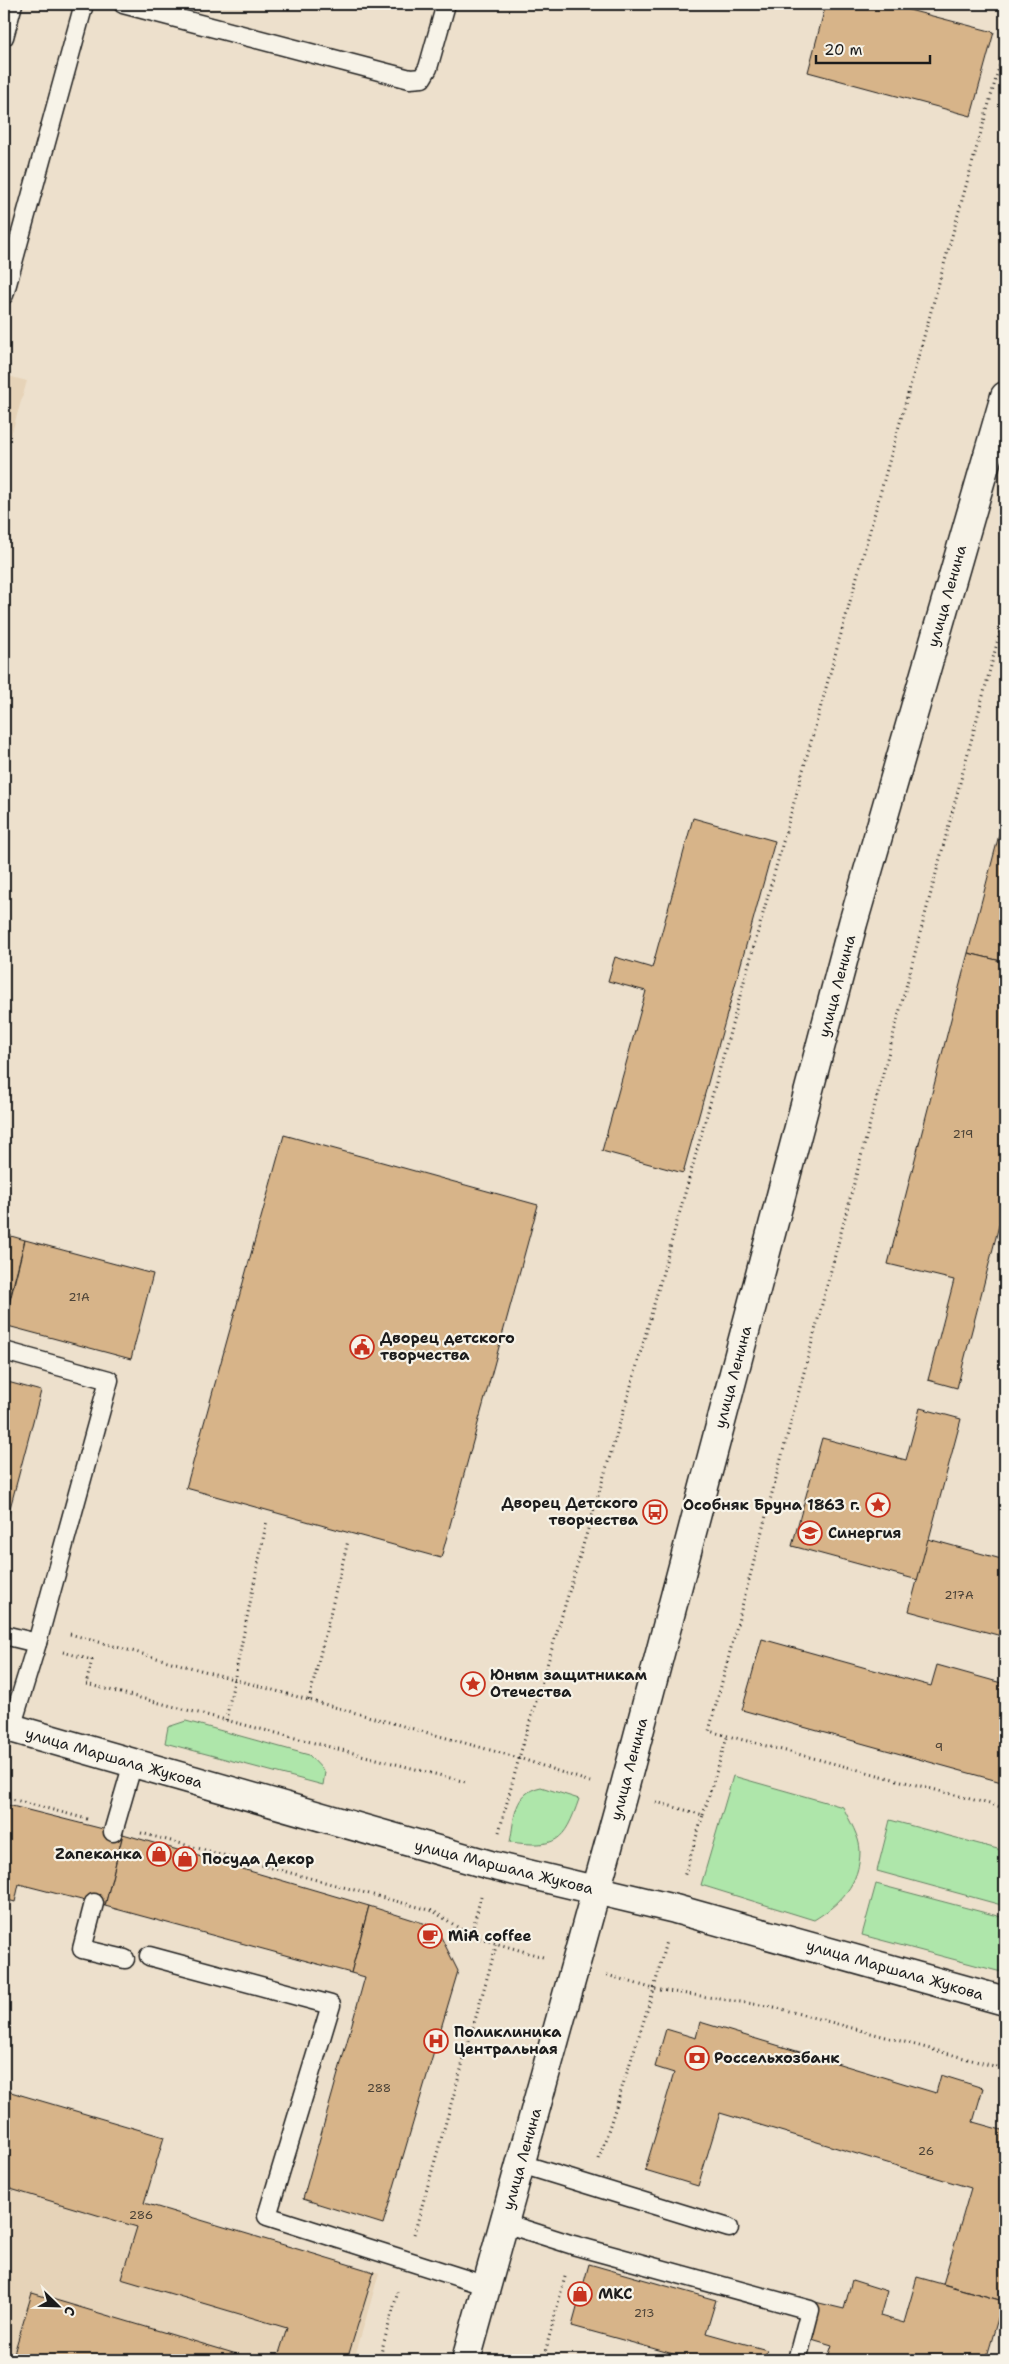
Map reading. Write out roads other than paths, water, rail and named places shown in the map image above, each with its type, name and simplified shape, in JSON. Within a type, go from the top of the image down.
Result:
[{"type":"main road","name":"улица Ленина","points":[[466,2360],[576,1966],[594,1890],[623,1793],[853,923],[1005,396]]},
{"type":"main road","name":"улица Маршала Жукова","points":[[8,1727],[490,1865],[675,1909],[1005,2001]]},
{"type":"lane","points":[[4,37],[13,4]]},
{"type":"lane","points":[[4,295],[84,4]]},
{"type":"lane","points":[[123,4],[410,79],[422,78],[428,68],[446,4]]},
{"type":"lane","points":[[4,1351],[109,1380],[42,1626],[8,1727]]},
{"type":"lane","points":[[4,1635],[37,1643]]},
{"type":"lane","points":[[114,1829],[133,1763]]},
{"type":"lane","points":[[94,1903],[82,1949],[125,1959]]},
{"type":"lane","points":[[149,1956],[331,2005],[267,2216],[486,2286]]},
{"type":"lane","points":[[521,2164],[729,2228]]},
{"type":"lane","points":[[504,2223],[573,2245],[810,2310],[797,2360]]},
{"type":"place","name":"Дворец детского творчества","points":[[362,1347]]},
{"type":"place","name":"Особняк Бруна 1863 г.","points":[[878,1505]]},
{"type":"place","name":"Дворец Детского творчества","points":[[655,1512]]},
{"type":"place","name":"Синергия","points":[[810,1533]]},
{"type":"place","name":"Юным защитникам Отечества","points":[[473,1684]]},
{"type":"place","name":"Zапеканка","points":[[159,1854]]},
{"type":"place","name":"Посуда Декор","points":[[185,1859]]},
{"type":"place","name":"MiA coffee","points":[[430,1936]]},
{"type":"place","name":"Поликлиника Центральная","points":[[436,2041]]},
{"type":"place","name":"Россельхозбанк","points":[[697,2058]]},
{"type":"place","name":"МКС","points":[[580,2294]]}]
